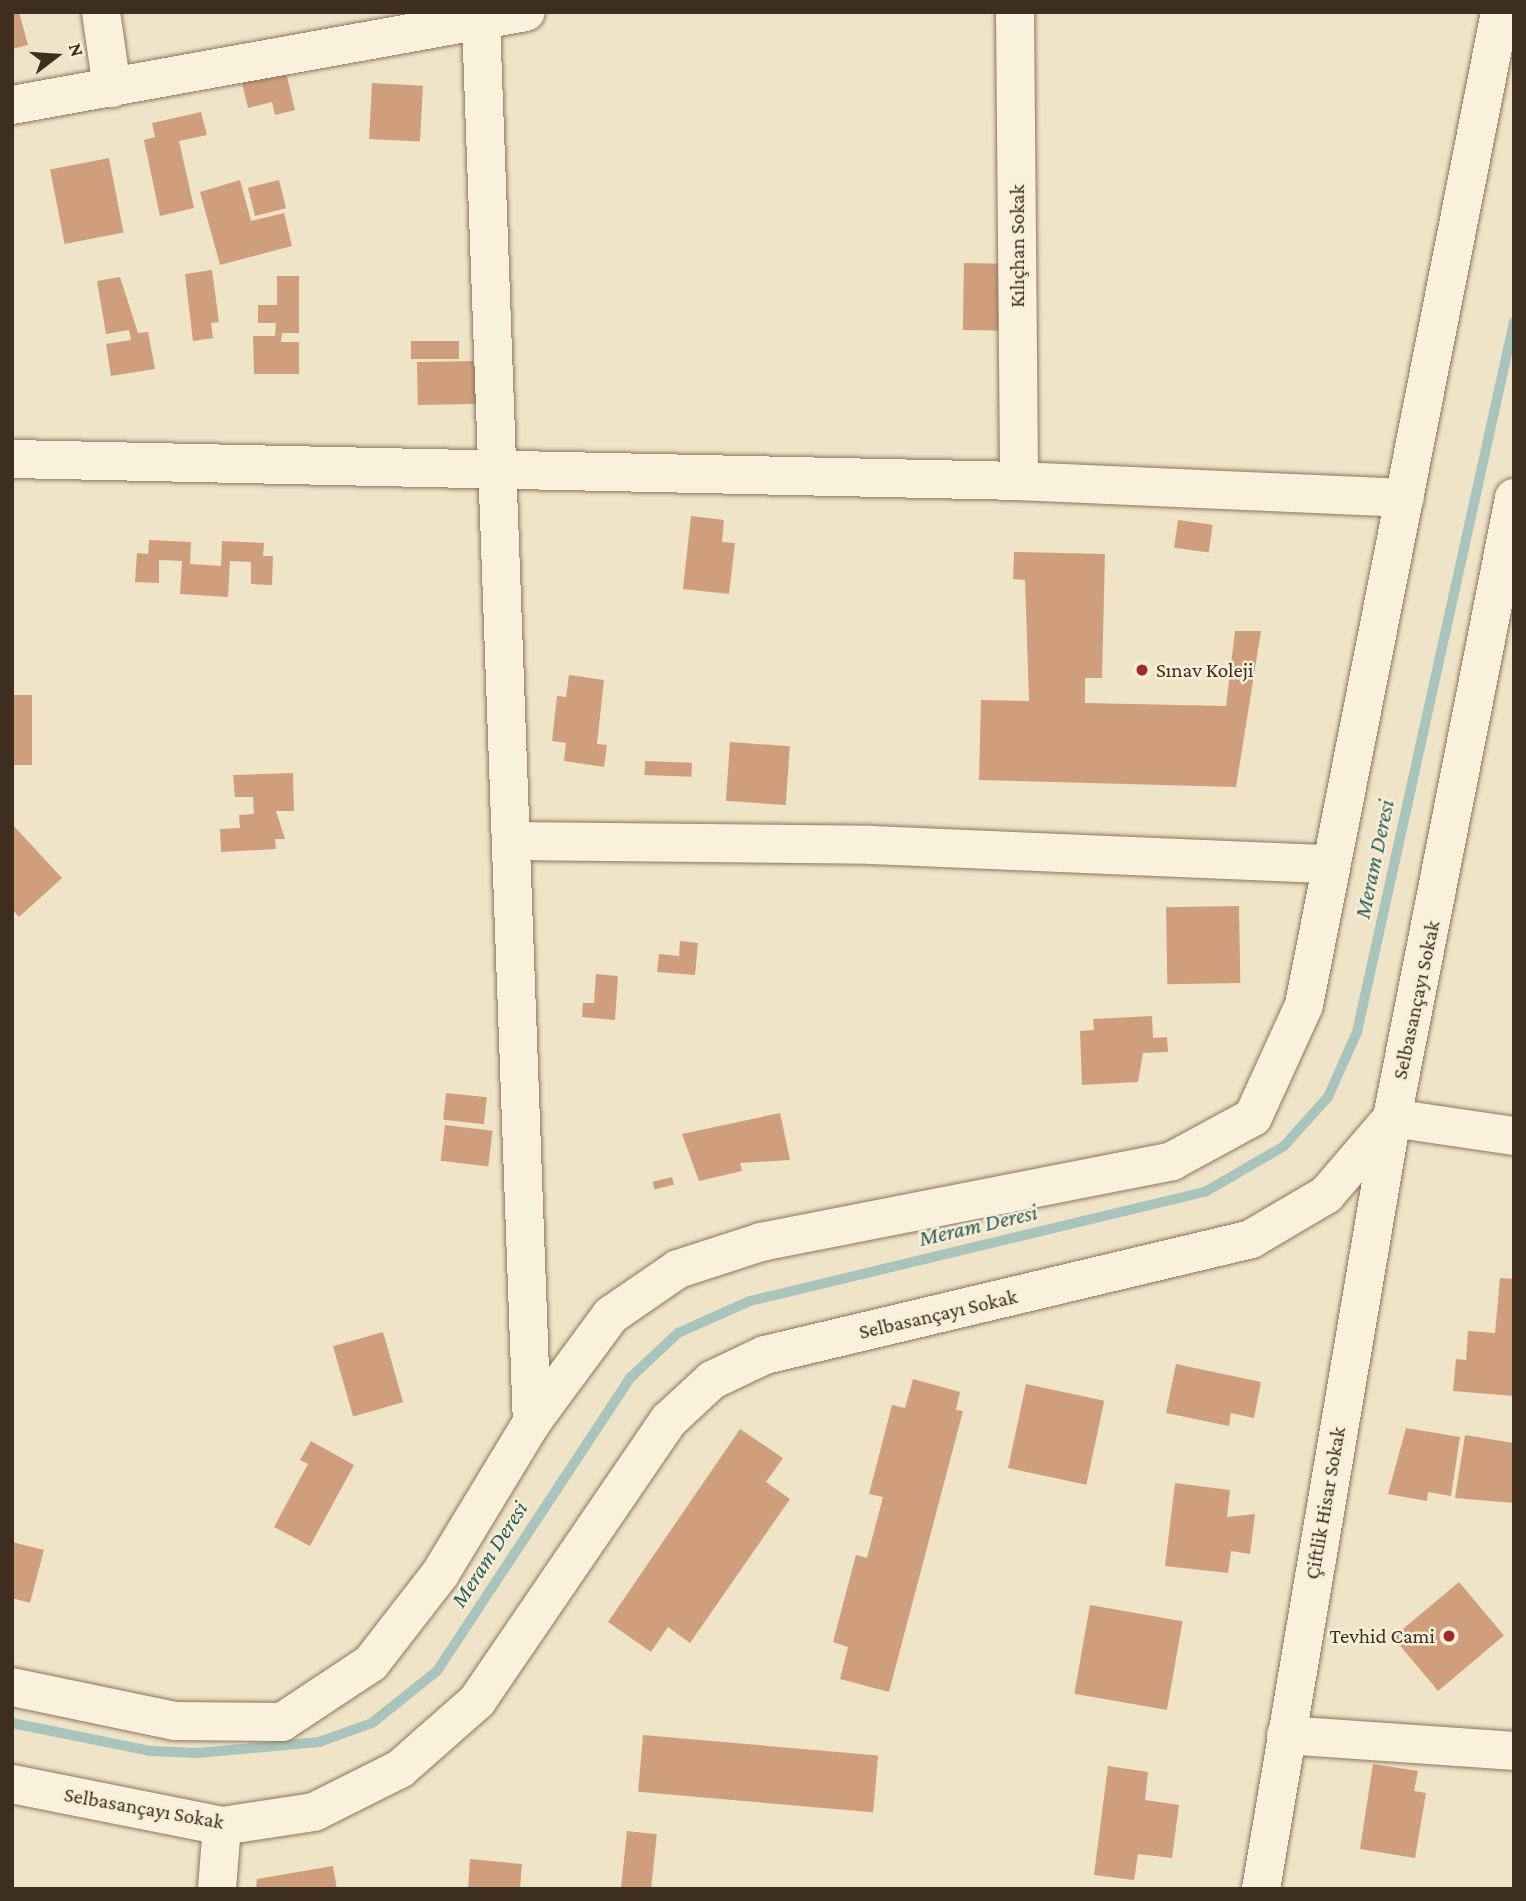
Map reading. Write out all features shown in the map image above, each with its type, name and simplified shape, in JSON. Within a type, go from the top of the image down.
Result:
[{"type":"street","points":[[101,12],[112,88]]},
{"type":"street","points":[[12,105],[526,12]]},
{"type":"street","name":"Kılıçhan Sokak","points":[[1015,12],[1018,481]]},
{"type":"street","points":[[12,1687],[175,1721],[282,1722],[371,1664],[440,1574],[532,1422],[611,1315],[678,1269],[761,1241],[1172,1161],[1252,1117],[1304,1005],[1329,864],[1405,498],[1500,12]]},
{"type":"street","points":[[481,22],[501,471],[532,1422]]},
{"type":"street","points":[[12,459],[1018,481],[1405,498]]},
{"type":"street","name":"Selbasançayı Sokak","points":[[12,1784],[222,1826],[314,1812],[387,1776],[477,1701],[669,1420],[712,1380],[765,1355],[1251,1239],[1326,1195],[1392,1118],[1514,498]]},
{"type":"street","points":[[512,841],[871,845],[1329,864]]},
{"type":"street","points":[[1392,1118],[1514,1136]]},
{"type":"street","name":"Çiftlik Hisar Sokak","points":[[1261,1889],[1392,1118]]},
{"type":"street","points":[[1286,1735],[1514,1751]]},
{"type":"street","points":[[217,1889],[222,1826]]},
{"type":"building","points":[[12,12],[19,12],[28,45],[12,49]]},
{"type":"building","points":[[284,64],[295,110],[275,115],[272,102],[248,108],[240,75]]},
{"type":"building","points":[[372,83],[423,86],[420,142],[369,139]]},
{"type":"building","points":[[201,112],[207,135],[179,141],[194,208],[160,216],[144,140],[155,137],[152,123]]},
{"type":"building","points":[[109,158],[124,233],[65,244],[50,169]]},
{"type":"building","points":[[240,180],[251,221],[284,213],[292,246],[220,265],[200,192]]},
{"type":"building","points":[[279,180],[286,208],[255,216],[248,188]]},
{"type":"building","points":[[964,263],[1009,264],[1008,331],[963,330]]},
{"type":"building","points":[[212,270],[219,322],[211,323],[213,338],[193,341],[185,274]]},
{"type":"building","points":[[277,276],[299,276],[299,333],[282,333],[281,342],[299,342],[299,374],[254,374],[253,336],[275,336],[276,323],[258,323],[258,305],[277,305]]},
{"type":"building","points":[[120,277],[138,333],[148,332],[155,369],[111,376],[106,344],[131,340],[129,330],[106,334],[97,281]]},
{"type":"building","points":[[411,341],[459,341],[459,359],[411,359]]},
{"type":"building","points":[[476,361],[477,404],[418,405],[417,362]]},
{"type":"building","points":[[691,516],[724,520],[722,542],[735,543],[729,594],[683,589]]},
{"type":"building","points":[[1178,520],[1213,525],[1209,553],[1174,548]]},
{"type":"building","points":[[149,540],[191,542],[190,564],[221,566],[222,541],[264,543],[263,556],[273,556],[272,585],[251,584],[251,562],[230,561],[228,597],[180,594],[182,561],[159,560],[159,583],[135,582],[137,553],[148,554]]},
{"type":"building","points":[[1014,552],[1105,554],[1102,678],[1085,678],[1085,703],[1226,706],[1235,631],[1261,631],[1236,787],[979,780],[981,700],[1029,701],[1025,580],[1013,579]]},
{"type":"building","points":[[569,675],[604,680],[597,744],[607,745],[604,767],[564,761],[566,743],[552,741],[557,696],[566,697]]},
{"type":"building","points":[[12,695],[32,695],[32,765],[12,765]]},
{"type":"building","points":[[730,742],[790,746],[786,805],[726,801]]},
{"type":"building","points":[[645,761],[692,763],[691,777],[645,775]]},
{"type":"building","points":[[293,773],[294,811],[276,811],[285,839],[275,839],[276,849],[221,852],[220,829],[240,828],[239,815],[254,814],[253,797],[235,797],[233,775]]},
{"type":"building","points":[[12,824],[62,878],[19,917],[12,909]]},
{"type":"building","points":[[1239,906],[1240,983],[1167,984],[1166,907]]},
{"type":"building","points":[[680,941],[698,943],[695,975],[657,972],[659,954],[679,956]]},
{"type":"building","points":[[596,974],[618,976],[615,1020],[582,1017],[583,1003],[594,1003]]},
{"type":"building","points":[[1152,1016],[1153,1038],[1167,1037],[1168,1052],[1143,1053],[1138,1082],[1082,1085],[1080,1031],[1094,1030],[1093,1019]]},
{"type":"building","points":[[446,1093],[487,1097],[484,1124],[443,1120]]},
{"type":"building","points":[[780,1113],[790,1160],[740,1163],[742,1171],[699,1181],[682,1134]]},
{"type":"building","points":[[445,1125],[493,1131],[488,1167],[441,1161]]},
{"type":"building","points":[[672,1177],[674,1185],[655,1190],[653,1182]]},
{"type":"building","points":[[1500,1278],[1514,1279],[1514,1396],[1453,1391],[1456,1359],[1466,1360],[1468,1331],[1495,1333]]},
{"type":"building","points":[[383,1332],[403,1402],[353,1417],[333,1346]]},
{"type":"building","points":[[1176,1364],[1261,1382],[1254,1418],[1231,1413],[1229,1426],[1166,1413]]},
{"type":"building","points":[[913,1379],[960,1392],[956,1410],[963,1411],[889,1692],[840,1679],[848,1647],[833,1642],[856,1555],[867,1558],[883,1497],[869,1494],[892,1405],[905,1408]]},
{"type":"building","points":[[1026,1384],[1104,1401],[1086,1485],[1008,1468]]},
{"type":"building","points":[[1406,1428],[1460,1437],[1451,1496],[1428,1492],[1427,1501],[1388,1494]]},
{"type":"building","points":[[740,1429],[783,1458],[766,1482],[790,1499],[690,1643],[668,1627],[651,1652],[608,1622]]},
{"type":"building","points":[[1465,1435],[1514,1443],[1514,1503],[1455,1498]]},
{"type":"building","points":[[311,1441],[354,1465],[310,1546],[274,1527],[308,1464],[300,1460]]},
{"type":"building","points":[[1175,1483],[1230,1490],[1227,1517],[1255,1514],[1250,1554],[1231,1551],[1228,1573],[1165,1566]]},
{"type":"building","points":[[12,1542],[44,1550],[30,1603],[12,1598]]},
{"type":"building","name":"Tevhid Cami","points":[[1459,1582],[1504,1636],[1438,1691],[1393,1637]]},
{"type":"building","points":[[1090,1605],[1183,1621],[1167,1710],[1074,1694]]},
{"type":"building","points":[[643,1735],[878,1756],[873,1812],[638,1792]]},
{"type":"building","points":[[1373,1764],[1418,1771],[1414,1791],[1426,1793],[1415,1858],[1360,1849]]},
{"type":"building","points":[[1108,1766],[1148,1772],[1145,1800],[1179,1805],[1172,1858],[1138,1854],[1134,1880],[1094,1875]]},
{"type":"building","points":[[627,1831],[657,1834],[651,1889],[621,1888]]},
{"type":"building","points":[[470,1859],[522,1864],[520,1889],[468,1889]]},
{"type":"building","points":[[333,1866],[337,1889],[256,1889],[257,1879]]},
{"type":"waterway","name":"Meram Deresi","points":[[12,1723],[151,1751],[198,1753],[319,1742],[372,1723],[437,1671],[630,1378],[678,1333],[750,1301],[1205,1192],[1284,1146],[1328,1097],[1357,1032],[1514,322]]},
{"type":"place","name":"Sınav Koleji","points":[[1142,670]]},
{"type":"place","name":"Tevhid Cami","points":[[1449,1636]]}]
